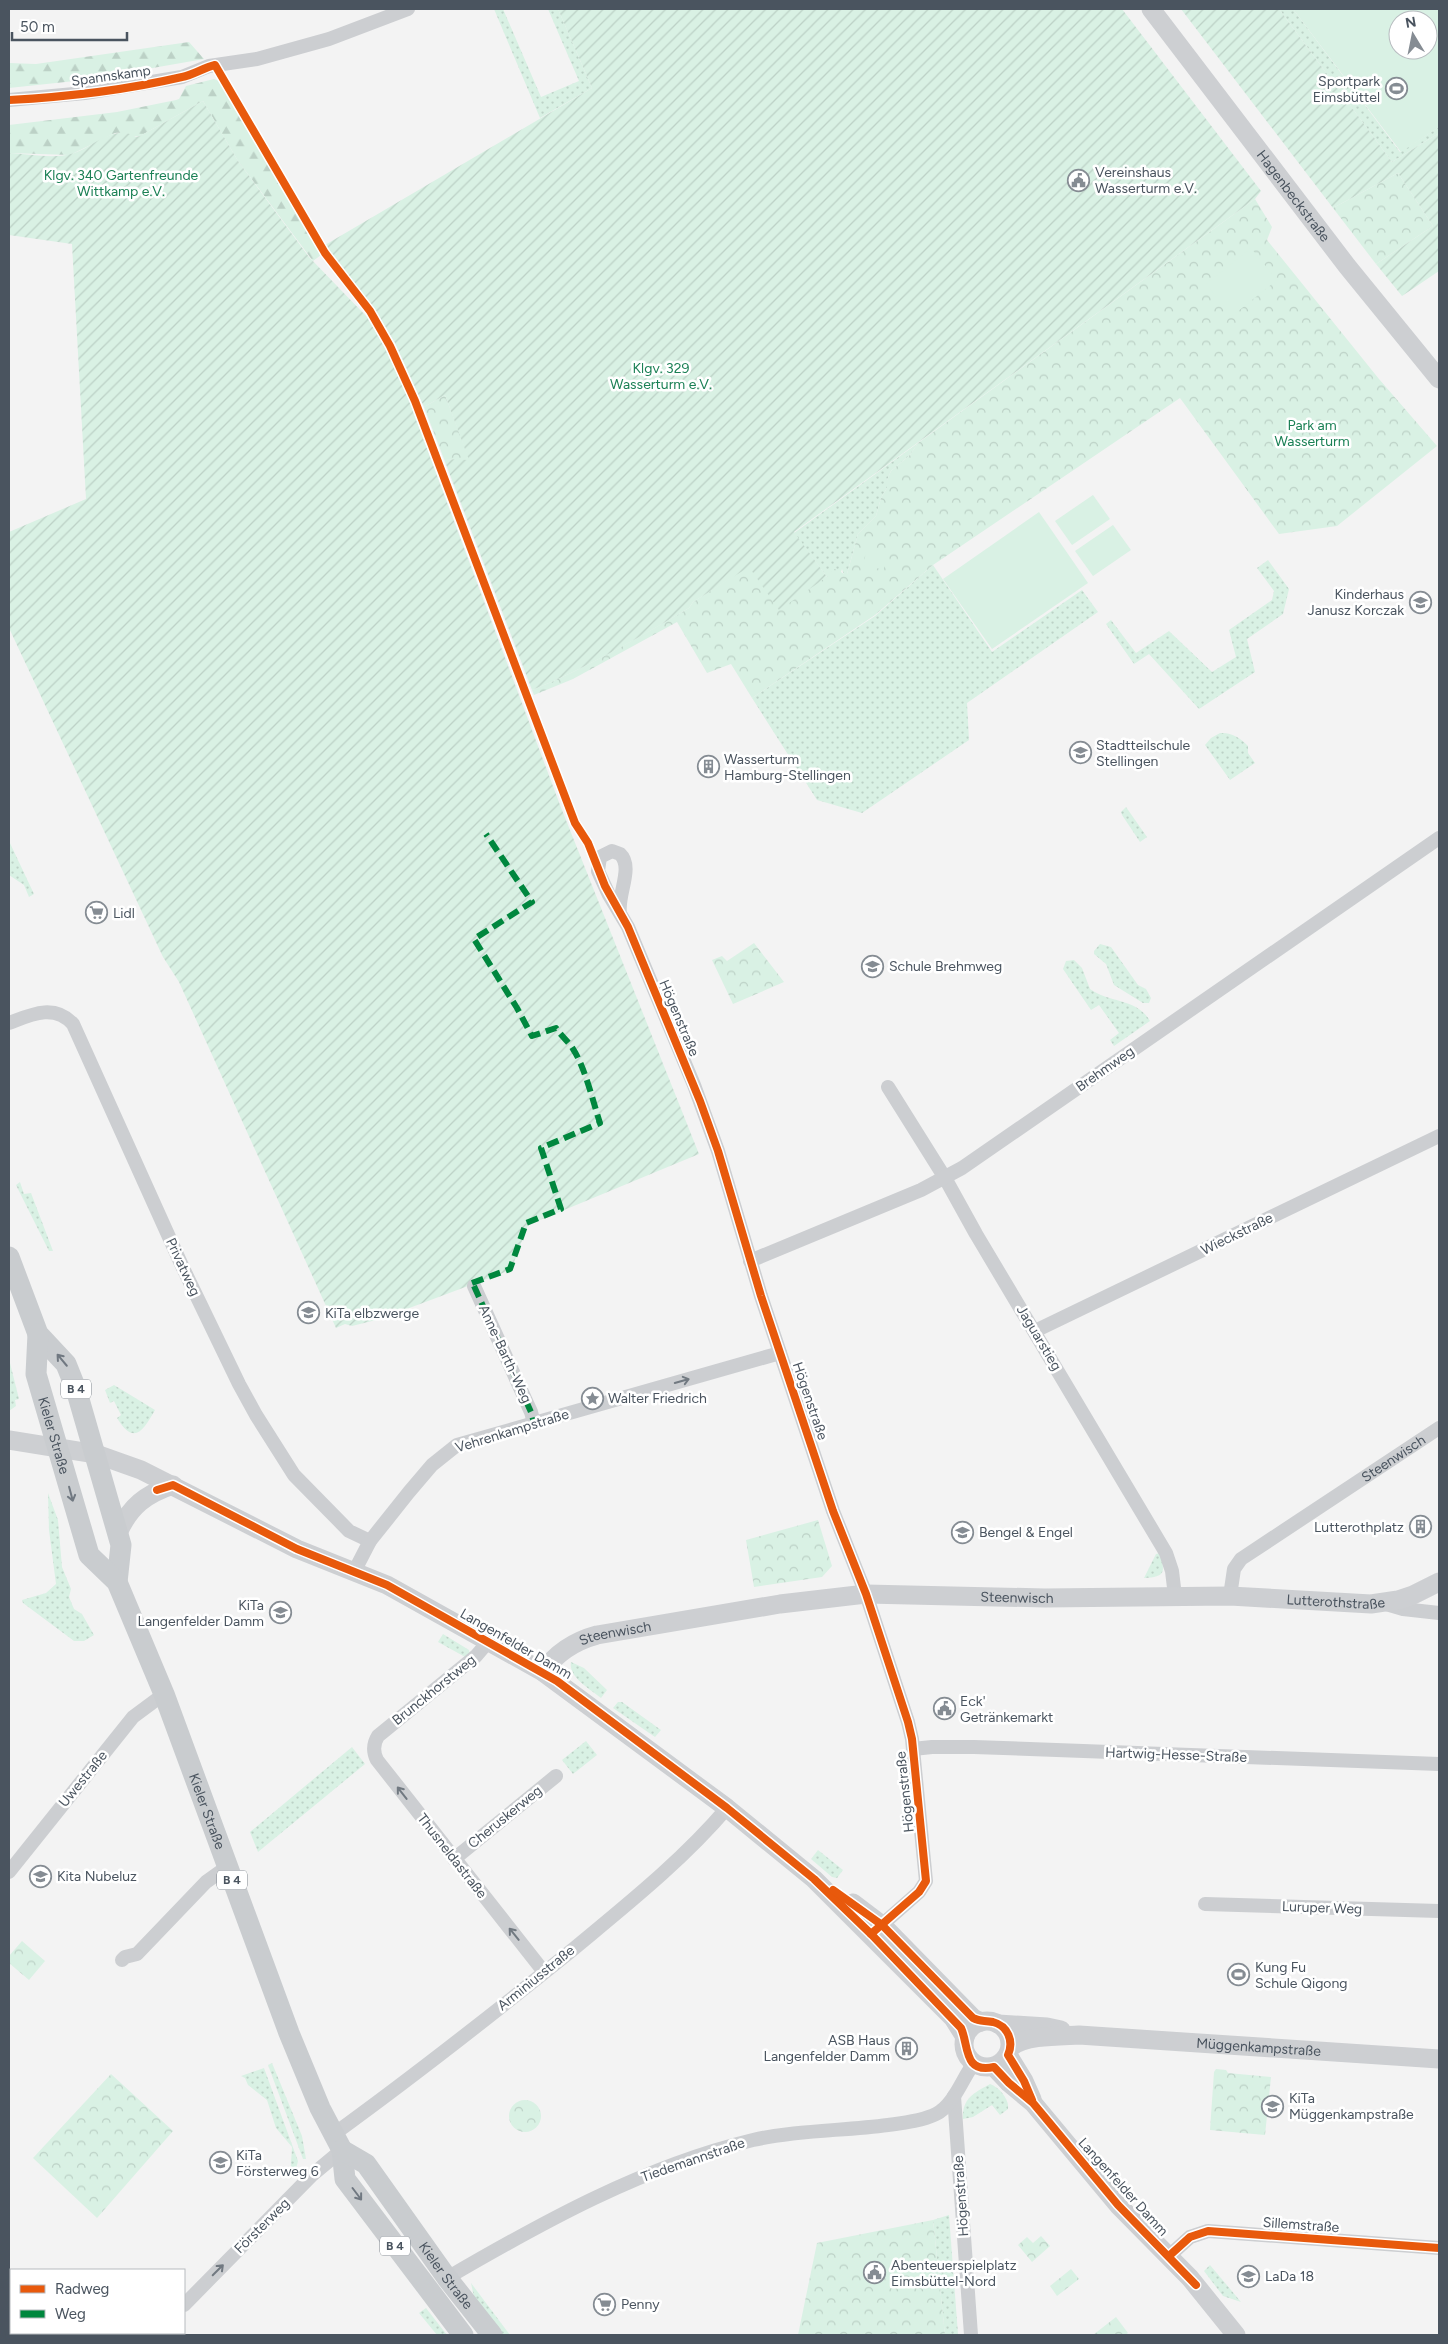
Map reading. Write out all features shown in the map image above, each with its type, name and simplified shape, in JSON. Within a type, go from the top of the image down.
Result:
[{"type":"main road","name":"Kieler Straße","points":[[9,1257],[38,1334],[66,1364],[76,1389],[121,1545],[117,1582]]},
{"type":"main road","name":"Kieler Straße","points":[[38,1334],[36,1374],[90,1555],[117,1582],[164,1694],[303,2069],[338,2142],[345,2179],[462,2335]]},
{"type":"main road","name":"Kieler Straße","points":[[338,2142],[366,2164],[446,2278],[492,2335]]},
{"type":"street","name":"Spannskamp","points":[[9,100],[85,93],[182,77],[209,66],[257,58],[312,44],[374,23],[408,9]]},
{"type":"street","name":"Hagenbeckstraße","points":[[1151,9],[1347,266],[1439,379]]},
{"type":"street","name":"Brehmweg","points":[[750,1261],[779,1251],[945,1178],[1439,838]]},
{"type":"street","name":"Högenstraße","points":[[620,913],[703,1108],[780,1353],[833,1511],[866,1594],[908,1722],[913,1750],[926,1881],[919,1892],[876,1930]]},
{"type":"street","name":"Privatweg","points":[[9,1023],[45,1011],[61,1014],[73,1024],[182,1268],[252,1407],[294,1476],[349,1532],[370,1541]]},
{"type":"street","name":"Jaguarstieg","points":[[888,1086],[945,1178],[976,1234],[1166,1553],[1172,1571],[1174,1596]]},
{"type":"street","name":"Wieckstraße","points":[[1035,1331],[1439,1136]]},
{"type":"street","name":"Anne-Barth-Weg","points":[[474,1286],[531,1412],[534,1423]]},
{"type":"street","name":"Vehrenkampstraße","points":[[355,1570],[370,1541],[432,1465],[452,1448],[463,1443],[780,1353]]},
{"type":"street","name":"Steenwisch","points":[[543,1672],[556,1657],[570,1646],[597,1635],[780,1604],[866,1594],[1045,1598],[1230,1596],[1234,1570],[1241,1559],[1439,1428]]},
{"type":"street","name":"Langenfelder Damm","points":[[9,1440],[96,1454],[132,1466],[298,1549],[355,1570],[407,1595],[543,1672],[727,1808],[814,1878],[848,1899],[953,2018],[965,2038],[965,2052],[974,2063]]},
{"type":"street","points":[[118,1533],[125,1517],[138,1502],[151,1493],[173,1485]]},
{"type":"street","points":[[1383,1603],[1413,1595],[1439,1582]]},
{"type":"street","name":"Lutterothstraße","points":[[1230,1596],[1358,1604],[1383,1603],[1403,1609],[1439,1614]]},
{"type":"street","name":"Brunckhorstweg","points":[[378,1736],[476,1656],[488,1642]]},
{"type":"street","name":"Uwestraße","points":[[9,1872],[133,1717],[164,1694]]},
{"type":"street","name":"Thusneldastraße","points":[[378,1736],[374,1746],[377,1760],[544,1972]]},
{"type":"street","name":"Hartwig-Hesse-Straße","points":[[913,1750],[932,1747],[966,1747],[1439,1764]]},
{"type":"street","name":"Cheruskerweg","points":[[454,1859],[556,1776]]},
{"type":"street","name":"Arminiusstraße","points":[[338,2142],[633,1899],[707,1831],[727,1808]]},
{"type":"street","points":[[122,1960],[125,1957],[137,1954],[206,1882],[227,1866]]},
{"type":"street","name":"Luruper Weg","points":[[1206,1904],[1439,1911]]},
{"type":"street","name":"Langenfelder Damm","points":[[876,1930],[973,2018],[990,2023],[1009,2035],[1004,2056],[1024,2081],[1034,2103],[1115,2202],[1196,2285],[1236,2335]]},
{"type":"street","points":[[965,2038],[971,2028],[990,2023]]},
{"type":"street","name":"Müggenkampstraße","points":[[990,2023],[1047,2027],[1079,2034],[1439,2059]]},
{"type":"street","name":"Müggenkampstraße","points":[[1004,2056],[1031,2039],[1079,2034]]},
{"type":"street","points":[[954,2096],[974,2063],[984,2067],[1004,2056]]},
{"type":"street","name":"Högenstraße","points":[[954,2096],[971,2335]]},
{"type":"street","name":"Tiedemannstraße","points":[[446,2278],[603,2194],[645,2175],[686,2160],[770,2136],[854,2130],[918,2120],[942,2110],[954,2096]]},
{"type":"street","name":"Försterweg","points":[[185,2304],[312,2175],[338,2142]]},
{"type":"street","name":"Sillemstraße","points":[[1169,2256],[1190,2237],[1208,2231],[1439,2248]]},
{"type":"green space","points":[[494,9],[503,9],[541,97],[579,81],[548,9],[558,9],[592,88],[540,118]]},
{"type":"green space","name":"Klgv. 329 Wasserturm e.V.","points":[[558,9],[1122,9],[1261,191],[1255,199],[794,532],[827,577],[779,610],[749,567],[693,602],[689,608],[631,641],[573,672],[532,690],[444,459],[469,460],[445,395],[424,407],[395,343],[376,311],[325,245],[592,88]]},
{"type":"green space","points":[[1181,9],[1279,9],[1392,162],[1439,133],[1439,271],[1402,296],[1376,264],[1433,226],[1398,173],[1333,208]]},
{"type":"green space","points":[[1279,9],[1293,9],[1400,152],[1439,127],[1439,133],[1392,162]]},
{"type":"green space","name":"Sportpark Eimsbüttel","points":[[1293,9],[1439,9],[1439,127],[1401,152]]},
{"type":"green space","points":[[189,42],[204,59],[84,80],[9,88],[9,63],[36,64]]},
{"type":"green space","points":[[214,79],[219,81],[321,255],[313,261],[238,161],[203,101],[140,136],[115,133],[70,155],[9,153],[9,125],[117,112],[176,100],[179,99],[186,86]]},
{"type":"green space","name":"Klgv. 340 Gartenfreunde Wittkamp e.V.","points":[[203,101],[238,161],[309,257],[367,317],[385,348],[408,398],[560,805],[699,1154],[528,1225],[511,1270],[380,1319],[352,1326],[345,1324],[336,1328],[179,982],[163,957],[9,628],[9,532],[86,499],[72,244],[9,235],[9,153],[48,156],[64,155],[79,151],[104,138],[120,133],[128,133],[136,137],[140,136]]},
{"type":"green space","points":[[1398,173],[1433,226],[1376,264],[1333,208]]},
{"type":"green space","name":"Park am Wasserturm","points":[[1255,199],[1272,227],[1267,240],[1379,379],[1437,446],[1337,526],[1279,534],[1180,398],[933,565],[875,615],[752,698],[731,664],[707,673],[677,622],[573,679],[534,695],[532,690],[592,662],[689,608],[693,602],[749,566],[827,577],[833,569],[842,569],[841,572],[847,574],[858,534],[876,516],[881,498],[887,488],[887,480],[891,471],[910,455],[918,443]]},
{"type":"green space","points":[[1251,248],[1277,280],[1232,316],[1206,284]]},
{"type":"green space","points":[[445,395],[470,461],[444,459],[424,407]]},
{"type":"green space","points":[[918,443],[910,455],[891,471],[887,480],[887,488],[881,498],[876,516],[858,534],[847,574],[844,575],[842,569],[827,577],[794,533]]},
{"type":"green space","points":[[1093,495],[1110,519],[1072,545],[1055,521]]},
{"type":"green space","points":[[1039,512],[1088,583],[992,649],[943,579]]},
{"type":"green space","points":[[1113,525],[1131,550],[1093,576],[1075,551]]},
{"type":"green space","points":[[866,547],[886,550],[884,569],[864,567]]},
{"type":"green space","points":[[1268,560],[1289,589],[1283,614],[1247,639],[1255,672],[1199,709],[1149,654],[1134,664],[1106,624],[1111,620],[1136,653],[1169,631],[1212,672],[1236,657],[1229,630],[1272,600],[1274,591],[1257,568]]},
{"type":"green space","points":[[933,565],[992,652],[1082,590],[1098,612],[967,703],[969,740],[862,813],[817,800],[752,698],[875,616]]},
{"type":"green space","points":[[1220,733],[1232,735],[1242,740],[1248,746],[1248,753],[1255,763],[1230,780],[1205,745],[1211,738]]},
{"type":"green space","points":[[1126,807],[1147,837],[1140,842],[1122,815],[1121,812]]},
{"type":"green space","points":[[9,841],[34,894],[29,897],[24,885],[9,875]]},
{"type":"green space","points":[[754,943],[784,982],[733,1004],[712,960],[722,956],[727,961]]},
{"type":"green space","points":[[1100,944],[1111,947],[1138,985],[1146,989],[1151,998],[1149,1003],[1143,1003],[1114,985],[1106,964],[1094,954],[1094,951]]},
{"type":"green space","points":[[1074,960],[1082,968],[1090,989],[1106,997],[1138,1008],[1150,1021],[1114,1046],[1110,1040],[1119,1033],[1099,1005],[1091,1010],[1063,969],[1066,961]]},
{"type":"green space","points":[[20,1182],[24,1194],[31,1193],[53,1251],[49,1251],[16,1185]]},
{"type":"green space","points":[[9,1359],[19,1399],[15,1400],[16,1406],[9,1411]]},
{"type":"green space","points":[[114,1385],[155,1410],[138,1432],[128,1432],[117,1418],[121,1415],[114,1401],[110,1403],[105,1390]]},
{"type":"green space","points":[[48,1493],[58,1520],[62,1567],[71,1589],[69,1597],[74,1609],[82,1614],[94,1635],[84,1641],[74,1641],[23,1603],[22,1600],[46,1593],[56,1584],[49,1530]]},
{"type":"green space","points":[[818,1520],[832,1566],[822,1577],[754,1587],[746,1540]]},
{"type":"green space","points":[[1160,1553],[1163,1565],[1162,1572],[1160,1575],[1144,1578],[1156,1554]]},
{"type":"green space","points":[[443,1634],[469,1650],[470,1654],[467,1658],[438,1642]]},
{"type":"green space","points":[[571,1662],[584,1668],[607,1690],[601,1698],[576,1678]]},
{"type":"green space","points":[[618,1702],[622,1702],[661,1730],[655,1737],[613,1708]]},
{"type":"green space","points":[[586,1741],[597,1755],[573,1774],[562,1760]]},
{"type":"green space","points":[[352,1747],[365,1764],[258,1852],[250,1832]]},
{"type":"green space","points":[[818,1850],[843,1870],[837,1878],[832,1877],[811,1859]]},
{"type":"green space","points":[[22,1941],[45,1961],[29,1980],[9,1963],[9,1956]]},
{"type":"green space","points":[[272,2063],[302,2136],[306,2159],[303,2159],[268,2065]]},
{"type":"green space","points":[[264,2068],[298,2161],[295,2173],[290,2179],[292,2147],[276,2128],[267,2100],[248,2085],[245,2078],[241,2076]]},
{"type":"green space","points":[[1216,2069],[1226,2070],[1228,2073],[1271,2077],[1265,2135],[1210,2130],[1214,2072]]},
{"type":"green space","points":[[111,2074],[173,2131],[97,2218],[33,2158]]},
{"type":"green space","points":[[990,2084],[1003,2094],[1008,2109],[1000,2115],[992,2105],[973,2117],[963,2119],[963,2112],[970,2097]]},
{"type":"green space","points":[[525,2100],[536,2105],[541,2116],[536,2127],[525,2132],[514,2127],[509,2116],[514,2105]]},
{"type":"green space","points":[[949,2215],[958,2334],[945,2335],[933,2220]]},
{"type":"green space","name":"Abenteuerspielplatz Eimsbüttel-Nord","points":[[933,2220],[945,2335],[798,2335],[817,2243]]},
{"type":"green space","points":[[1041,2236],[1050,2246],[1032,2262],[1018,2245],[1027,2237],[1033,2243]]},
{"type":"green space","points":[[1210,2265],[1241,2302],[1223,2296],[1204,2271]]},
{"type":"green space","points":[[1071,2269],[1079,2279],[1057,2296],[1050,2286]]},
{"type":"green space","points":[[471,2283],[510,2335],[502,2335],[474,2297]]},
{"type":"green space","points":[[426,2308],[447,2335],[437,2335],[419,2313]]},
{"type":"green space","points":[[1116,2317],[1128,2333],[1125,2335],[1093,2335]]},
{"type":"marked path","points":[[472,1283],[510,1269],[526,1223],[561,1209],[541,1148],[600,1123],[585,1075],[571,1046],[556,1028],[532,1036],[474,939],[532,902],[486,834]]},
{"type":"marked path","points":[[474,1286],[531,1412],[534,1423]]},
{"type":"cycle path","points":[[9,100],[74,95],[139,86],[186,76],[215,65],[325,253],[370,311],[390,346],[415,401],[575,823],[588,843],[605,886],[628,927],[700,1101],[718,1151],[761,1296],[833,1511],[866,1594],[908,1722],[912,1739],[926,1881],[919,1892],[871,1934]]},
{"type":"cycle path","points":[[157,1490],[173,1485],[297,1549],[387,1585],[557,1681],[727,1808],[814,1879],[871,1934],[961,2028],[972,2062],[984,2068],[994,2067],[1009,2083],[1033,2103],[1118,2205],[1196,2285]]},
{"type":"cycle path","points":[[833,1890],[882,1925],[973,2018],[993,2022],[1003,2027],[1010,2039],[1008,2055],[1024,2081],[1032,2100]]},
{"type":"cycle path","points":[[1169,2256],[1190,2237],[1208,2231],[1439,2248]]},
{"type":"place","name":"Sportpark Eimsbüttel","points":[[1396,89]]},
{"type":"place","name":"Vereinshaus Wasserturm e.V.","points":[[1079,180]]},
{"type":"place","name":"Kinderhaus Janusz Korczak","points":[[1420,602]]},
{"type":"place","name":"Stadtteilschule Stellingen","points":[[1080,753]]},
{"type":"place","name":"Wasserturm Hamburg-Stellingen","points":[[708,767]]},
{"type":"place","name":"Lidl","points":[[97,913]]},
{"type":"place","name":"Schule Brehmweg","points":[[873,966]]},
{"type":"place","name":"KiTa elbzwerge","points":[[309,1313]]},
{"type":"place","name":"Walter Friedrich","points":[[592,1398]]},
{"type":"place","name":"Lutterothplatz","points":[[1420,1527]]},
{"type":"place","name":"Bengel & Engel","points":[[963,1532]]},
{"type":"place","name":"KiTa Langenfelder Damm","points":[[280,1613]]},
{"type":"place","name":"Eck' Getränkemarkt","points":[[944,1709]]},
{"type":"place","name":"Kita Nubeluz","points":[[41,1876]]},
{"type":"place","name":"Kung Fu Schule Qigong","points":[[1239,1975]]},
{"type":"place","name":"ASB Haus Langenfelder Damm","points":[[906,2048]]},
{"type":"place","name":"KiTa Müggenkampstraße","points":[[1273,2106]]},
{"type":"place","name":"KiTa Försterweg 6","points":[[220,2163]]},
{"type":"place","name":"Abenteuerspielplatz Eimsbüttel-Nord","points":[[875,2273]]},
{"type":"place","name":"LaDa 18","points":[[1249,2276]]},
{"type":"place","name":"Penny","points":[[605,2304]]}]
